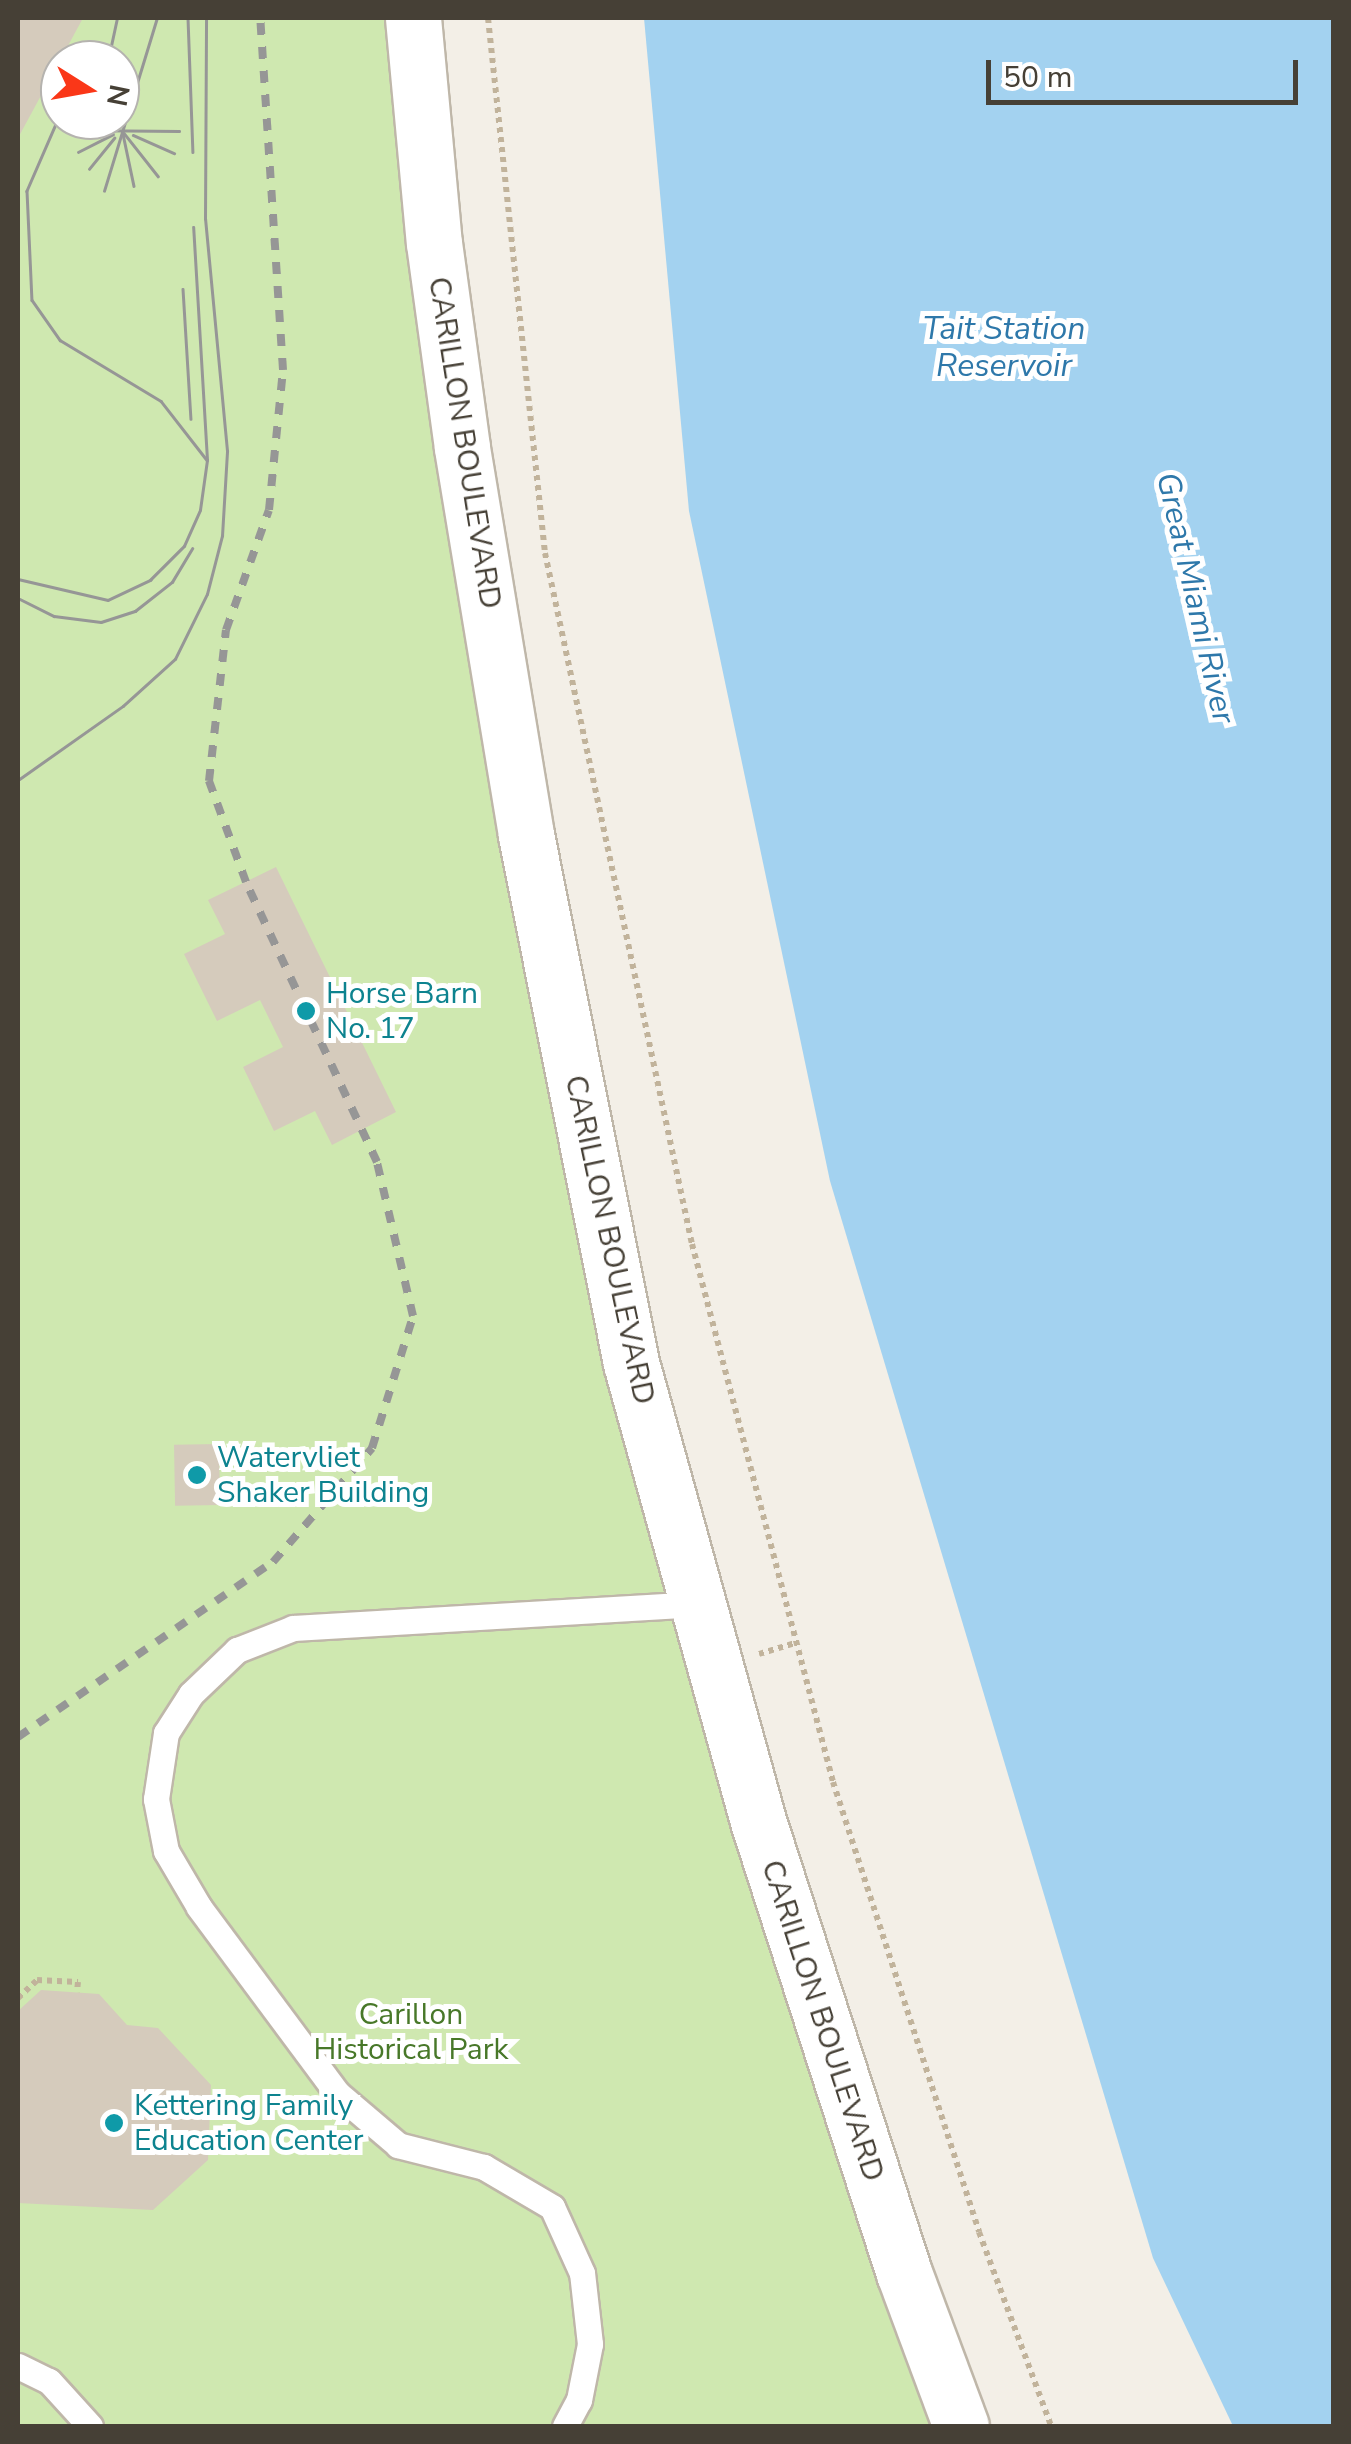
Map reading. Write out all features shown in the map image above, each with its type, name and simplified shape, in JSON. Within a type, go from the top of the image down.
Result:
[{"type":"street","name":"CARILLON BOULEVARD","points":[[413,18],[444,318],[526,835],[631,1362],[698,1604],[832,2055],[961,2426]]},
{"type":"lane","points":[[565,2426],[580,2400],[590,2344],[582,2273],[552,2208],[484,2168],[398,2145],[337,2093],[200,1907],[166,1851],[156,1799],[166,1733],[191,1694],[237,1650],[292,1628],[698,1604]]},
{"type":"lane","points":[[18,2366],[49,2382],[90,2426]]},
{"type":"path","points":[[488,18],[545,554],[692,1244],[833,1782],[979,2232],[1051,2426]]},
{"type":"path","points":[[18,1998],[37,1980],[78,1982],[76,1992]]},
{"type":"green space","name":"Carillon Historical Park","points":[[18,18],[413,18],[631,1363],[961,2426],[18,2426]]},
{"type":"water","name":"Tait Station Reservoir","points":[[644,18],[1333,18],[1333,2426],[1233,2426],[1153,2258],[830,1181],[689,511]]},
{"type":"building","points":[[18,18],[83,18],[71,40],[40,40],[40,97],[18,138]]},
{"type":"building","name":"Horse Barn No. 17","points":[[276,867],[396,1112],[332,1145],[315,1111],[274,1131],[243,1067],[283,1047],[260,1000],[217,1021],[184,954],[225,934],[208,900]]},
{"type":"building","name":"Watervliet Shaker Building","points":[[219,1444],[220,1505],[175,1506],[174,1445]]},
{"type":"building","name":"Kettering Family Education Center","points":[[41,1990],[99,1994],[127,2025],[158,2028],[211,2085],[208,2160],[153,2210],[18,2203],[18,2011]]},
{"type":"tram line","points":[[112,40],[117,18]]},
{"type":"tram line","points":[[104,191],[157,18]]},
{"type":"tram line","points":[[188,18],[193,152]]},
{"type":"tram line","points":[[18,780],[123,706],[175,659],[207,594],[222,536],[227,451],[205,219],[206,18]]},
{"type":"tram line","points":[[140,131],[179,131]]},
{"type":"tram line","points":[[140,138],[174,153]]},
{"type":"tram line","points":[[49,140],[27,191],[32,300],[60,340],[161,401],[207,460]]},
{"type":"tram line","points":[[78,152],[101,140]]},
{"type":"tram line","points":[[89,169],[112,140]]},
{"type":"tram line","points":[[124,140],[134,186]]},
{"type":"tram line","points":[[130,140],[158,176]]},
{"type":"tram line","points":[[18,579],[108,600],[150,580],[184,546],[200,510],[207,460],[193,227]]},
{"type":"tram line","points":[[183,289],[191,419]]},
{"type":"tram line","points":[[18,598],[54,616],[101,622],[135,611],[172,582],[192,549]]},
{"type":"railway","points":[[18,1737],[273,1562],[372,1448],[413,1316],[377,1162],[246,882],[209,781],[226,630],[269,510],[283,370],[260,18]]},
{"type":"place","name":"Horse Barn No. 17","points":[[306,1011]]},
{"type":"place","name":"Watervliet Shaker Building","points":[[197,1475]]},
{"type":"place","name":"Kettering Family Education Center","points":[[114,2123]]},
{"type":"water label","name":"Great Miami River","points":[[1195,598]]}]
